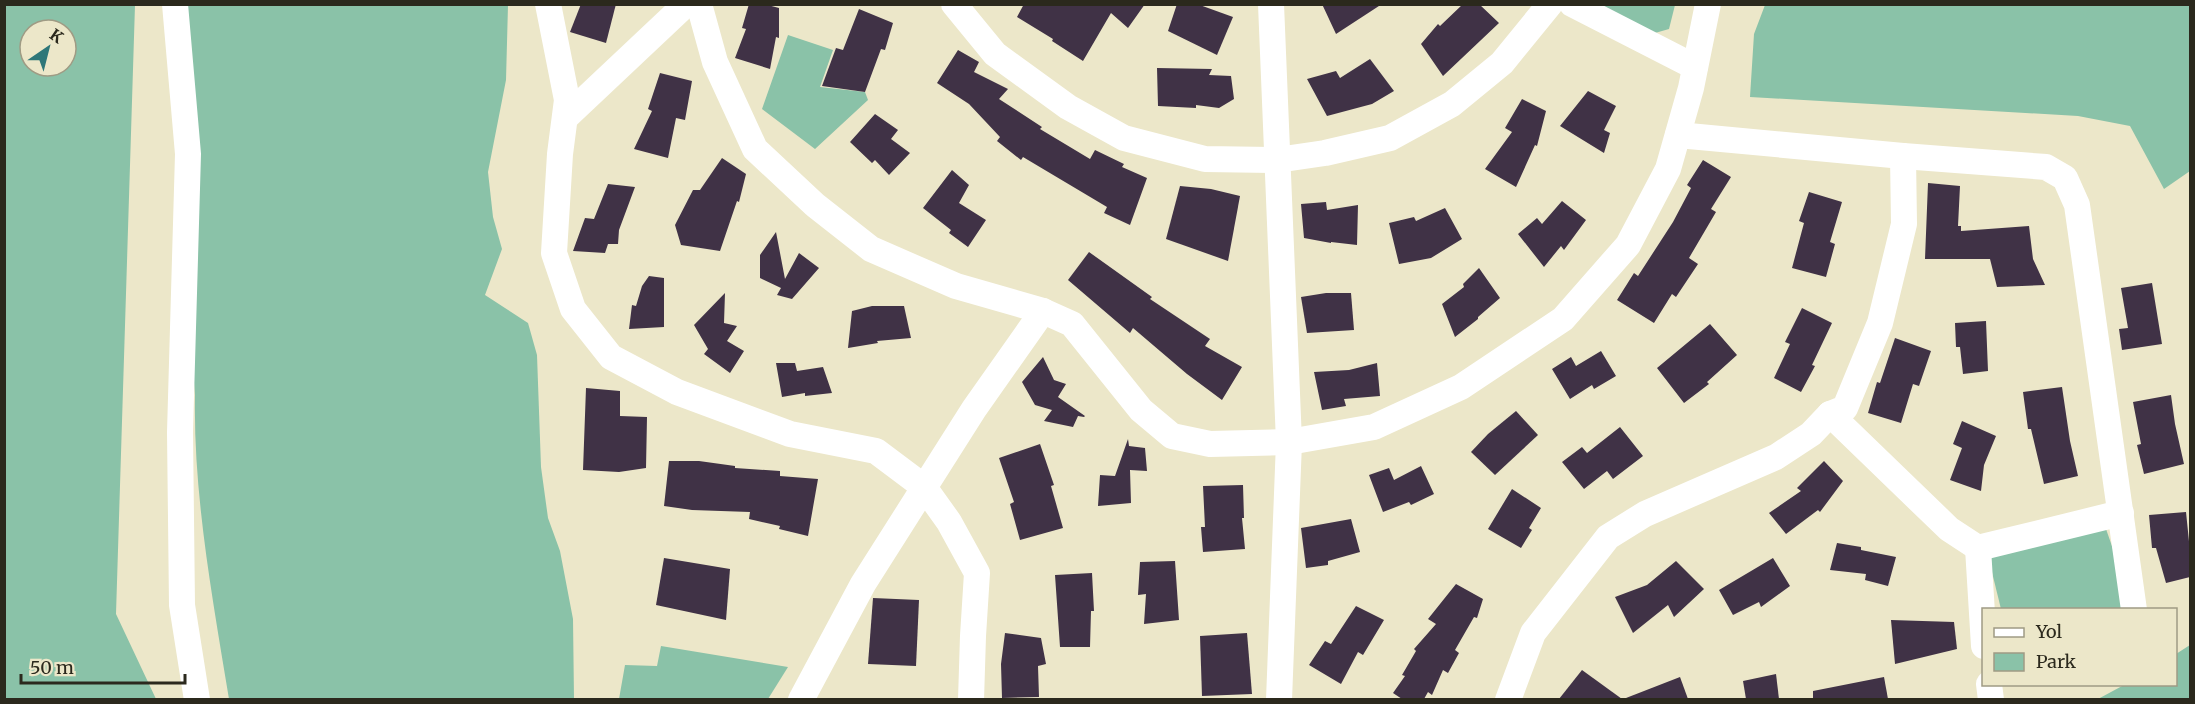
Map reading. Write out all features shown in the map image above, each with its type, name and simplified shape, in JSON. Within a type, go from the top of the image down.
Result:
[{"type":"street","points":[[175,4],[188,154],[180,432],[182,605],[197,699]]},
{"type":"street","points":[[548,4],[567,100],[560,154],[554,253],[573,309],[611,357],[677,392],[790,434],[876,451],[924,487],[949,522],[977,573],[972,636],[971,699]]},
{"type":"street","points":[[565,118],[686,4]]},
{"type":"street","points":[[699,4],[715,62],[755,149],[815,205],[871,249],[956,286],[1043,310],[1072,324],[1141,410],[1172,436],[1210,444],[1289,442],[1374,427],[1461,387],[1563,319],[1628,245],[1668,169],[1695,67],[1708,4]]},
{"type":"street","points":[[954,4],[995,54],[1068,107],[1124,138],[1205,159],[1277,160],[1325,153],[1390,138],[1452,104],[1502,63],[1550,4]]},
{"type":"street","points":[[1271,4],[1289,442],[1279,699]]},
{"type":"street","points":[[1572,4],[1695,67]]},
{"type":"street","points":[[1678,135],[2046,167],[2064,178],[2077,205],[2134,608]]},
{"type":"street","points":[[1508,699],[1533,633],[1608,537],[1645,514],[1776,457],[1811,434],[1830,414],[1845,408],[1880,323],[1904,224],[1903,156]]},
{"type":"street","points":[[801,699],[863,584],[974,409],[1043,310]]},
{"type":"street","points":[[1830,414],[1949,529],[1978,548],[2121,513]]},
{"type":"street","points":[[1978,548],[1982,626]]},
{"type":"green space","points":[[4,5],[135,5],[116,614],[156,699],[5,699]]},
{"type":"green space","points":[[164,5],[508,5],[506,80],[488,172],[493,217],[502,249],[485,295],[528,323],[537,355],[541,467],[548,518],[560,551],[573,619],[574,699],[229,699],[211,586],[197,471],[195,395]]},
{"type":"green space","points":[[1600,5],[1675,5],[1669,29],[1655,33]]},
{"type":"green space","points":[[1765,5],[2190,5],[2190,171],[2164,189],[2130,126],[2078,116],[1750,97],[1754,34]]},
{"type":"green space","points":[[788,35],[833,50],[820,87],[865,92],[868,100],[815,149],[762,109]]},
{"type":"green space","points":[[2106,529],[2134,608],[2001,608],[1987,552]]},
{"type":"green space","points":[[2190,645],[2190,699],[2098,699],[2122,686],[2177,686],[2177,653]]},
{"type":"green space","points":[[661,646],[788,667],[768,699],[619,699],[625,665],[657,666]]},
{"type":"building","points":[[581,4],[616,4],[606,43],[570,32]]},
{"type":"building","points":[[749,4],[764,4],[779,8],[779,38],[776,37],[770,69],[735,58],[746,29],[742,28]]},
{"type":"building","points":[[1024,4],[1145,4],[1128,28],[1111,13],[1083,61],[1017,17]]},
{"type":"building","points":[[1177,4],[1197,4],[1233,17],[1217,55],[1168,31]]},
{"type":"building","points":[[1322,4],[1382,4],[1336,34]]},
{"type":"building","points":[[1463,4],[1479,4],[1499,23],[1443,76],[1421,44],[1438,24],[1440,26]]},
{"type":"building","points":[[859,9],[893,23],[885,50],[881,49],[865,92],[822,86],[836,48],[843,50]]},
{"type":"building","points":[[958,50],[979,62],[974,72],[1008,89],[999,99],[1042,127],[1040,129],[1090,159],[1095,150],[1124,164],[1122,167],[1147,178],[1130,225],[1104,213],[1107,207],[1023,157],[1021,160],[997,141],[1000,137],[969,104],[937,83]]},
{"type":"building","points":[[1370,59],[1394,91],[1372,104],[1327,116],[1307,79],[1336,71],[1340,78]]},
{"type":"building","points":[[1157,68],[1212,69],[1209,75],[1231,76],[1234,99],[1219,108],[1196,105],[1196,108],[1158,106]]},
{"type":"building","points":[[660,73],[692,81],[685,120],[676,118],[668,158],[634,149],[652,111],[648,109]]},
{"type":"building","points":[[1588,91],[1616,106],[1604,130],[1610,133],[1604,153],[1560,126]]},
{"type":"building","points":[[1522,99],[1546,111],[1537,146],[1535,145],[1516,187],[1485,169],[1512,132],[1505,128]]},
{"type":"building","points":[[875,114],[898,130],[891,139],[910,153],[889,175],[875,160],[872,163],[850,142]]},
{"type":"building","points":[[722,158],[746,174],[739,202],[737,201],[720,251],[681,245],[675,225],[693,190],[700,190]]},
{"type":"building","points":[[1703,160],[1731,177],[1711,209],[1716,212],[1689,258],[1698,264],[1676,297],[1672,294],[1654,323],[1617,300],[1634,273],[1638,276],[1673,222],[1691,188],[1687,185]]},
{"type":"building","points":[[952,170],[969,185],[959,203],[986,220],[968,247],[949,233],[951,230],[923,208]]},
{"type":"building","points":[[1928,183],[1960,186],[1958,226],[1961,226],[1961,231],[2029,226],[2033,259],[2045,285],[1997,287],[1990,259],[1925,259]]},
{"type":"building","points":[[608,184],[635,187],[619,230],[618,244],[608,244],[605,253],[573,251],[585,218],[594,219]]},
{"type":"building","points":[[1180,186],[1211,189],[1240,196],[1228,261],[1166,239]]},
{"type":"building","points":[[1809,192],[1842,202],[1830,242],[1835,244],[1826,277],[1792,268],[1804,223],[1799,221]]},
{"type":"building","points":[[1562,201],[1586,220],[1564,250],[1561,246],[1544,267],[1518,234],[1537,218],[1542,224]]},
{"type":"building","points":[[1326,202],[1327,210],[1358,205],[1357,245],[1304,238],[1301,204]]},
{"type":"building","points":[[1445,208],[1462,239],[1431,258],[1399,264],[1389,223],[1414,217],[1416,221]]},
{"type":"building","points":[[776,232],[785,279],[799,253],[819,268],[792,299],[777,295],[781,288],[760,278],[760,255]]},
{"type":"building","points":[[1089,252],[1152,297],[1150,299],[1210,339],[1205,346],[1242,367],[1222,400],[1133,328],[1130,333],[1068,280]]},
{"type":"building","points":[[1479,268],[1500,298],[1455,337],[1442,304],[1464,287],[1463,284]]},
{"type":"building","points":[[649,276],[664,278],[664,327],[629,329],[632,305],[636,306],[642,286]]},
{"type":"building","points":[[2152,283],[2162,344],[2122,350],[2119,329],[2128,328],[2121,288]]},
{"type":"building","points":[[725,293],[724,323],[737,326],[727,341],[744,351],[730,373],[704,354],[708,349],[694,325]]},
{"type":"building","points":[[1326,293],[1351,293],[1354,330],[1307,333],[1301,297]]},
{"type":"building","points":[[872,306],[904,306],[911,338],[877,341],[878,343],[848,348],[852,311]]},
{"type":"building","points":[[1802,308],[1832,323],[1812,365],[1815,366],[1801,392],[1774,378],[1790,344],[1785,342]]},
{"type":"building","points":[[1986,321],[1988,371],[1963,374],[1960,347],[1956,347],[1955,323]]},
{"type":"building","points":[[1710,324],[1737,355],[1707,382],[1709,384],[1684,403],[1657,368]]},
{"type":"building","points":[[1895,338],[1931,351],[1919,386],[1913,384],[1901,423],[1868,413],[1877,382],[1880,383]]},
{"type":"building","points":[[1601,351],[1616,376],[1594,389],[1592,385],[1570,399],[1552,369],[1571,357],[1576,366]]},
{"type":"building","points":[[1043,357],[1054,380],[1066,384],[1058,397],[1085,416],[1078,416],[1073,427],[1044,421],[1052,410],[1035,405],[1022,382]]},
{"type":"building","points":[[776,363],[795,363],[797,371],[823,367],[832,393],[805,396],[805,393],[782,397]]},
{"type":"building","points":[[1377,363],[1380,396],[1344,399],[1346,406],[1322,410],[1314,372],[1349,370]]},
{"type":"building","points":[[2062,387],[2078,476],[2044,484],[2031,429],[2028,429],[2023,392]]},
{"type":"building","points":[[586,388],[620,391],[620,416],[647,417],[646,468],[619,472],[583,470]]},
{"type":"building","points":[[2171,395],[2184,464],[2144,474],[2137,445],[2141,444],[2133,402]]},
{"type":"building","points":[[1516,411],[1538,435],[1495,475],[1471,452],[1488,434]]},
{"type":"building","points":[[1962,421],[1996,436],[1984,465],[1981,491],[1950,480],[1962,448],[1953,444]]},
{"type":"building","points":[[1620,427],[1643,456],[1613,479],[1607,471],[1584,489],[1562,462],[1582,447],[1587,453]]},
{"type":"building","points":[[1128,439],[1129,446],[1145,448],[1147,471],[1130,470],[1131,503],[1098,506],[1100,475],[1115,476]]},
{"type":"building","points":[[1040,444],[1054,485],[1051,486],[1063,528],[1020,540],[1010,504],[1014,502],[999,458]]},
{"type":"building","points":[[669,461],[699,461],[735,466],[735,468],[780,471],[780,476],[818,479],[808,536],[779,529],[780,526],[749,519],[750,512],[692,510],[664,506]]},
{"type":"building","points":[[1824,461],[1843,481],[1820,512],[1818,510],[1786,534],[1769,513],[1801,491],[1797,488]]},
{"type":"building","points":[[1421,466],[1434,494],[1411,505],[1409,502],[1383,512],[1369,475],[1389,468],[1394,480]]},
{"type":"building","points":[[1243,485],[1244,518],[1242,518],[1245,549],[1203,552],[1201,527],[1205,527],[1203,486]]},
{"type":"building","points":[[1512,489],[1541,508],[1521,548],[1488,529]]},
{"type":"building","points":[[2186,512],[2190,577],[2166,583],[2156,548],[2152,548],[2149,515]]},
{"type":"building","points":[[1351,519],[1360,552],[1328,561],[1328,565],[1306,568],[1301,528]]},
{"type":"building","points":[[1837,543],[1896,557],[1888,586],[1865,580],[1866,574],[1830,570]]},
{"type":"building","points":[[664,558],[730,569],[726,620],[656,605]]},
{"type":"building","points":[[1773,558],[1790,586],[1761,607],[1759,602],[1733,615],[1719,590]]},
{"type":"building","points":[[1175,561],[1179,620],[1144,624],[1146,594],[1138,595],[1140,562]]},
{"type":"building","points":[[1676,561],[1704,589],[1674,617],[1668,605],[1633,633],[1615,597],[1647,585]]},
{"type":"building","points":[[1092,573],[1094,611],[1091,611],[1090,647],[1060,647],[1055,575]]},
{"type":"building","points":[[1456,584],[1483,599],[1477,618],[1474,617],[1455,650],[1459,653],[1448,673],[1443,670],[1432,695],[1428,692],[1424,699],[1402,699],[1393,693],[1405,676],[1402,675],[1416,651],[1414,649],[1436,624],[1428,619]]},
{"type":"building","points":[[873,598],[919,600],[916,666],[868,664]]},
{"type":"building","points":[[1356,606],[1384,620],[1363,655],[1358,652],[1341,684],[1309,665],[1325,641],[1331,644]]},
{"type":"building","points":[[1891,620],[1954,622],[1957,649],[1895,664]]},
{"type":"building","points":[[1005,633],[1041,638],[1046,664],[1038,666],[1039,697],[1002,698],[1001,664]]},
{"type":"building","points":[[1247,633],[1252,694],[1202,696],[1200,636]]},
{"type":"building","points":[[1582,670],[1622,699],[1559,699]]},
{"type":"building","points":[[1776,674],[1779,699],[1746,699],[1743,681]]},
{"type":"building","points":[[1680,677],[1688,699],[1626,699],[1626,698]]},
{"type":"building","points":[[1884,677],[1888,699],[1813,699],[1813,691]]}]
